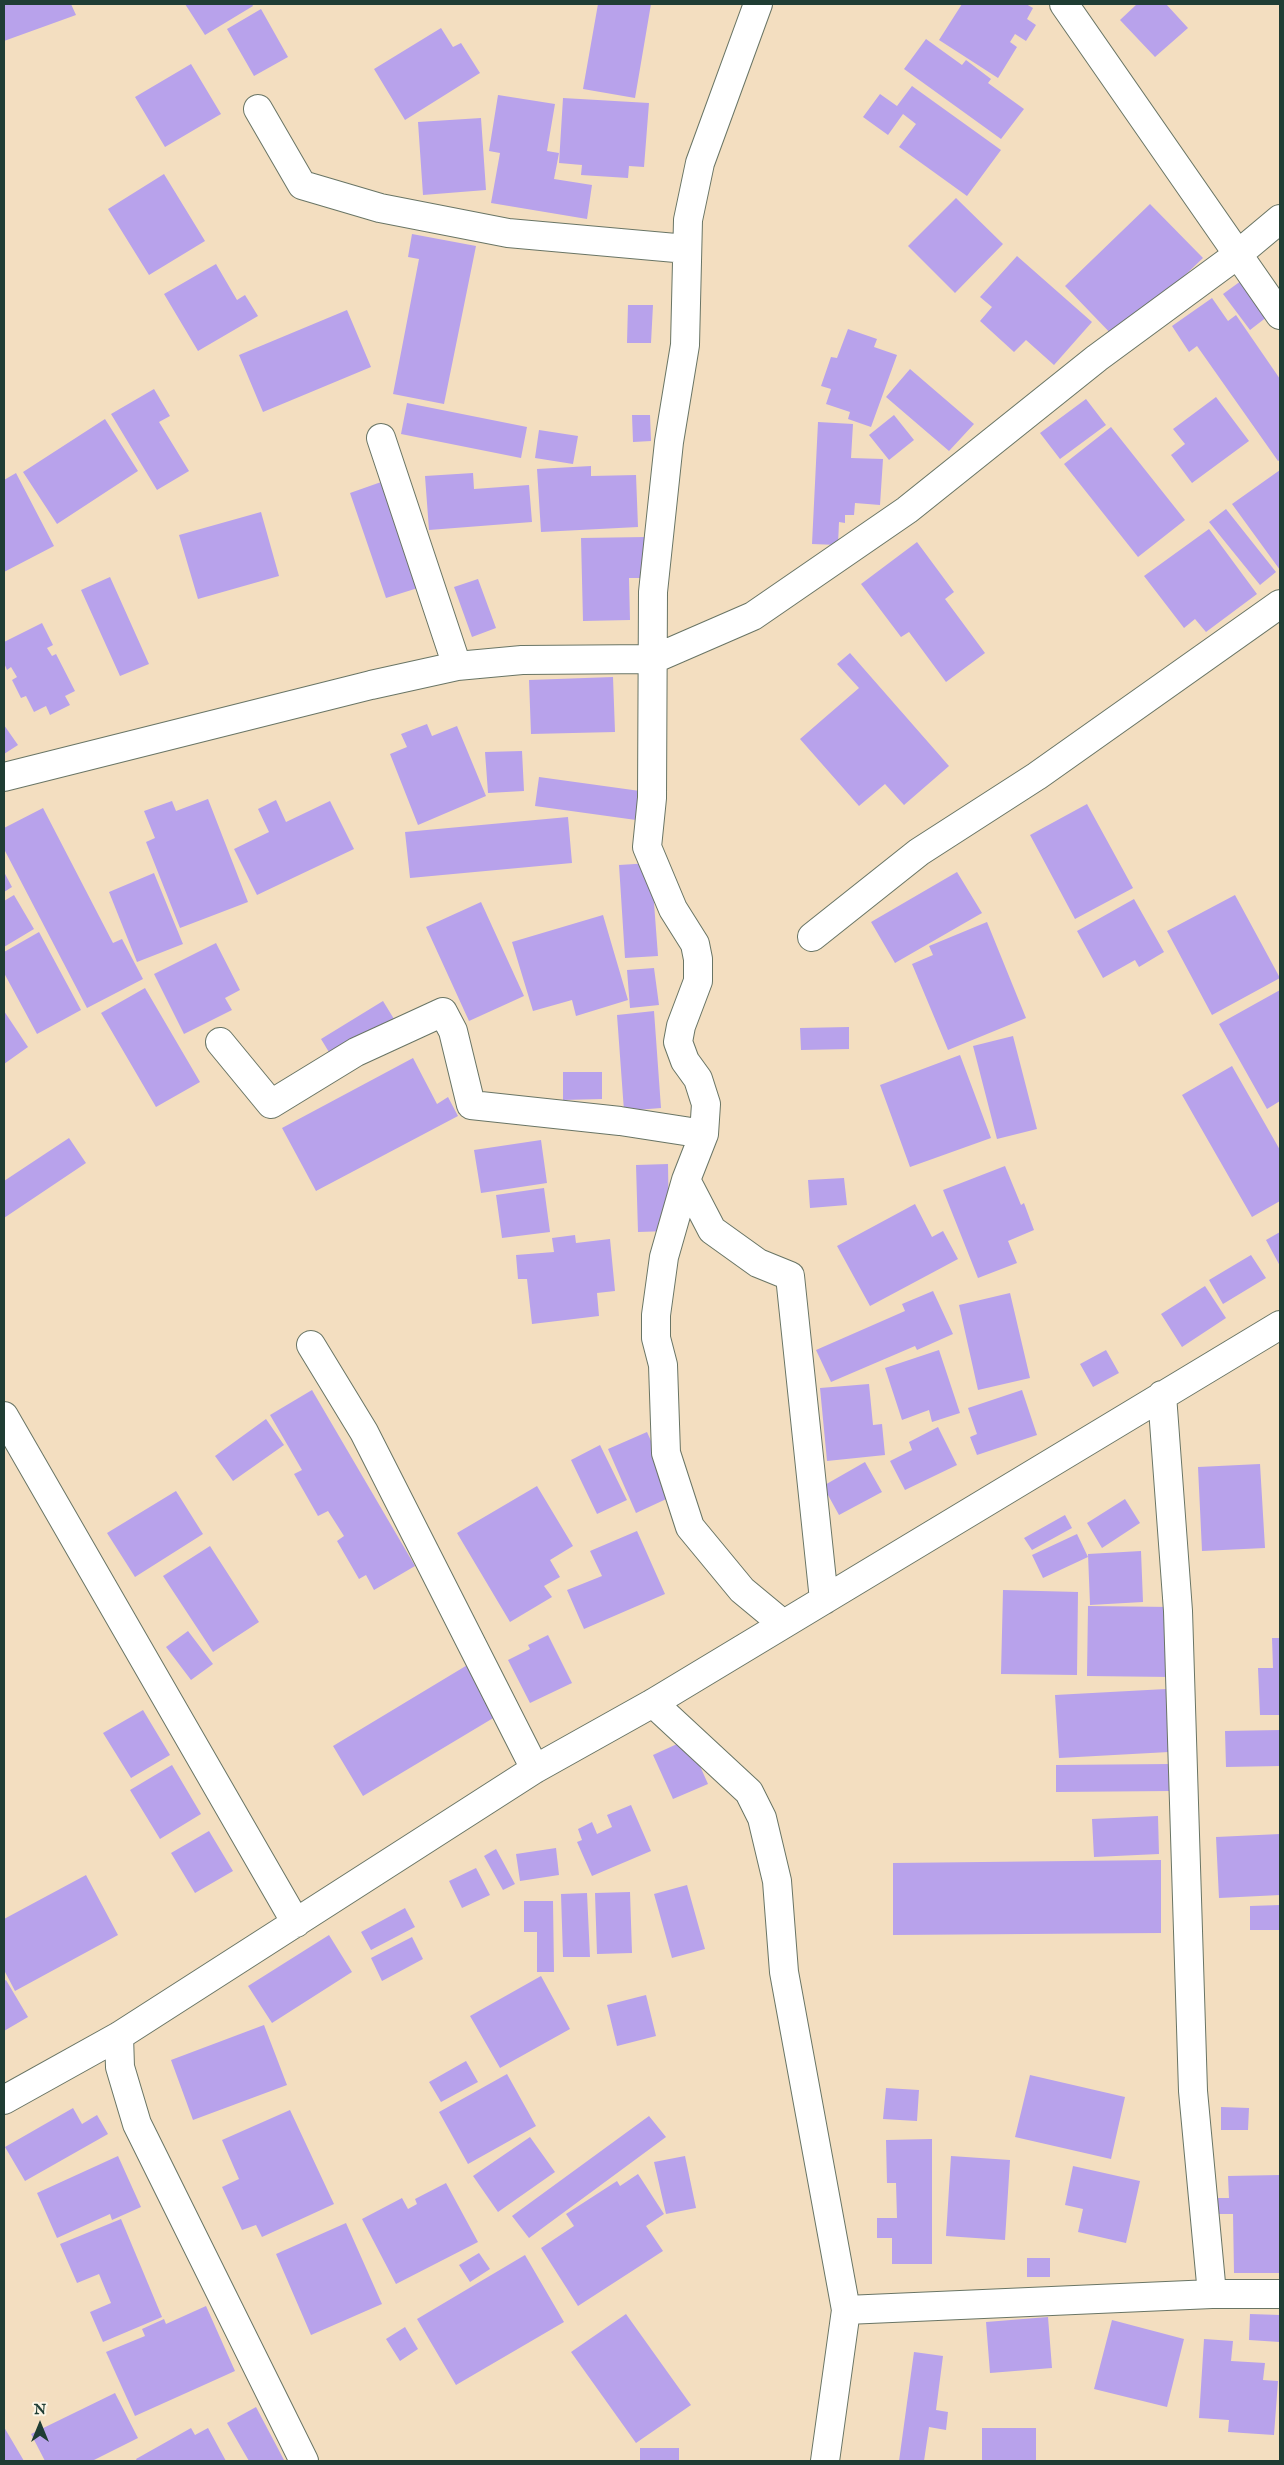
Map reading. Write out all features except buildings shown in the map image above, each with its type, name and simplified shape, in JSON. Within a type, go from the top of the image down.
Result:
[{"type":"street","points":[[758,4],[700,163],[688,220],[685,345],[670,442],[653,592],[652,798],[647,847],[673,909],[695,944],[698,959],[698,981],[681,1026],[678,1042],[685,1061],[698,1079],[706,1104],[704,1134],[686,1180],[664,1257],[656,1315],[656,1338],[663,1365],[666,1453],[690,1527],[742,1590],[783,1624]]},
{"type":"street","points":[[1064,4],[1280,315]]},
{"type":"street","points":[[258,109],[302,185],[380,208],[508,233],[687,249]]},
{"type":"street","points":[[4,777],[371,685],[458,666],[522,660],[654,659],[752,616],[907,510],[1097,358],[1237,255],[1280,219]]},
{"type":"street","points":[[381,438],[458,666]]},
{"type":"street","points":[[812,937],[919,852],[1037,776],[1280,604]]},
{"type":"street","points":[[220,1042],[271,1104],[356,1052],[443,1012],[453,1031],[471,1105],[620,1121],[704,1134]]},
{"type":"street","points":[[686,1180],[712,1230],[758,1263],[790,1276],[824,1600]]},
{"type":"street","points":[[4,2100],[119,2036],[535,1768],[653,1703],[1280,1325]]},
{"type":"street","points":[[311,1345],[364,1432],[535,1768]]},
{"type":"street","points":[[1162,1395],[1178,1611],[1193,2091],[1212,2294]]},
{"type":"street","points":[[4,1416],[296,1923]]},
{"type":"street","points":[[653,1703],[749,1792],[762,1818],[777,1881],[784,1972],[846,2310],[825,2461]]},
{"type":"street","points":[[119,2036],[120,2067],[137,2124],[304,2461]]},
{"type":"street","points":[[846,2310],[1212,2294],[1280,2294]]}]
